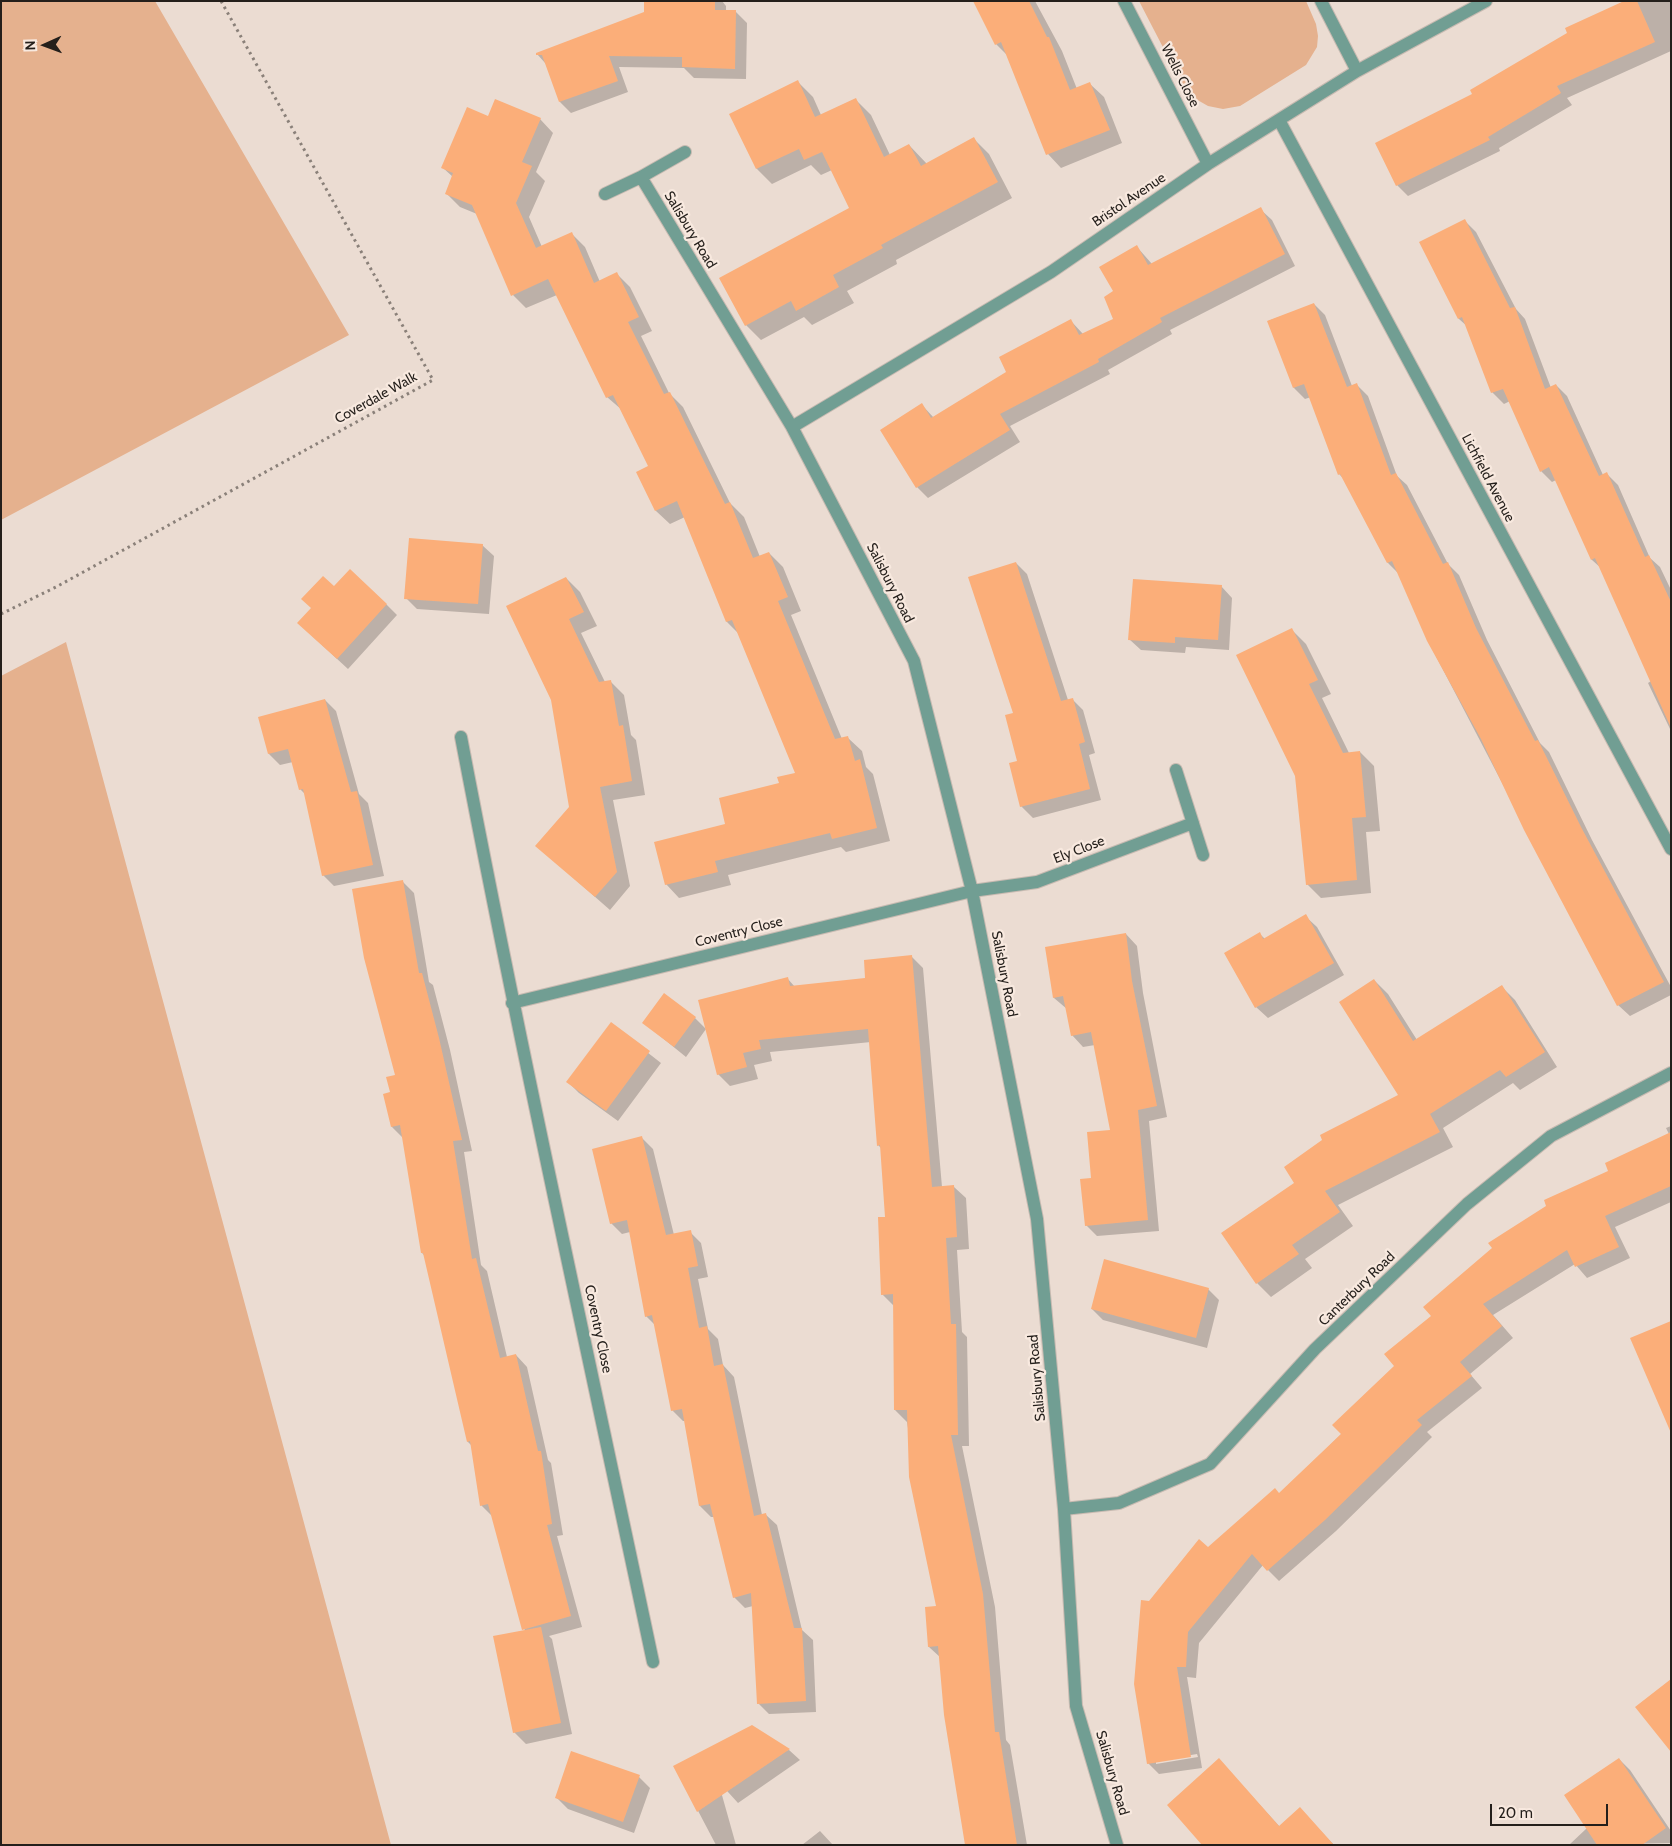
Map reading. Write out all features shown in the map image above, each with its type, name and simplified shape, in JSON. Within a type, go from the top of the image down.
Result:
[{"type":"street","name":"Wells Close","points":[[1124,1],[1208,164]]},
{"type":"street","points":[[1321,1],[1357,71]]},
{"type":"street","name":"Bristol Avenue","points":[[792,427],[1050,272],[1208,164],[1357,71],[1486,1]]},
{"type":"street","name":"Lichfield Avenue","points":[[1279,120],[1671,849]]},
{"type":"street","points":[[605,194],[641,177],[685,152]]},
{"type":"street","name":"Salisbury Road","points":[[641,177],[792,427],[914,661],[972,891],[1037,1219],[1064,1509],[1076,1706],[1117,1845]]},
{"type":"street","name":"Coventry Close","points":[[461,737],[512,1002],[537,1108],[653,1662]]},
{"type":"street","points":[[1176,770],[1203,856]]},
{"type":"street","name":"Ely Close","points":[[972,891],[1036,882],[1193,823]]},
{"type":"street","name":"Coventry Close","points":[[512,1002],[972,891]]},
{"type":"street","name":"Canterbury Road","points":[[1064,1509],[1119,1503],[1210,1464],[1315,1349],[1467,1204],[1551,1136],[1671,1073]]},
{"type":"path","name":"Coverdale Walk","points":[[1,614],[56,587],[433,380],[221,1]]},
{"type":"shaded area","points":[[1,1],[155,1],[349,335],[1,520]]},
{"type":"shaded area","points":[[1139,1],[1306,1],[1316,24],[1317,47],[1306,65],[1240,106],[1223,109],[1208,106],[1194,98],[1183,86]]},
{"type":"shaded area","points":[[66,642],[391,1845],[1,1845],[1,676]]},
{"type":"building","points":[[715,1],[715,10],[736,10],[735,69],[682,67],[682,57],[609,56],[618,81],[559,102],[542,55],[536,55],[536,53],[644,12],[644,2]]},
{"type":"building","points":[[973,1],[1029,1],[1047,37],[1049,37],[1070,90],[1090,82],[1110,130],[1046,155],[1001,42],[995,45]]},
{"type":"building","points":[[1624,1],[1637,1],[1655,42],[1557,86],[1561,93],[1488,137],[1490,140],[1396,186],[1375,143],[1472,94],[1470,90],[1567,33],[1565,28]]},
{"type":"building","points":[[798,80],[815,117],[856,98],[884,157],[909,144],[921,166],[974,137],[998,182],[881,245],[883,248],[833,275],[839,287],[796,311],[791,301],[745,326],[719,278],[849,208],[822,152],[804,160],[799,149],[756,169],[729,114]]},
{"type":"building","points":[[495,99],[541,118],[522,162],[532,166],[516,203],[536,248],[572,232],[594,283],[617,272],[639,317],[628,322],[664,394],[670,392],[725,504],[730,502],[753,558],[769,552],[788,597],[778,601],[835,739],[848,736],[855,761],[860,759],[877,828],[832,839],[830,833],[715,861],[718,872],[665,885],[654,842],[725,824],[719,798],[779,783],[777,777],[795,773],[732,620],[726,622],[677,501],[655,511],[636,472],[648,466],[613,395],[606,398],[548,279],[511,296],[472,205],[445,194],[453,173],[441,168],[467,107],[488,116]]},
{"type":"building","points":[[1261,207],[1285,254],[1160,318],[1162,322],[1098,359],[1099,362],[1000,414],[1010,430],[916,488],[880,430],[922,403],[931,418],[1006,372],[999,357],[1071,319],[1079,335],[1113,319],[1104,297],[1113,291],[1099,267],[1137,245],[1148,265]]},
{"type":"building","points":[[1465,219],[1510,308],[1515,307],[1545,389],[1556,384],[1599,476],[1607,472],[1645,557],[1649,555],[1671,602],[1671,728],[1595,558],[1591,560],[1549,467],[1540,472],[1503,389],[1491,393],[1462,317],[1458,319],[1419,242]]},
{"type":"building","points":[[1314,303],[1347,387],[1357,383],[1391,475],[1396,473],[1443,564],[1448,562],[1476,628],[1535,741],[1538,740],[1581,827],[1664,982],[1617,1006],[1524,830],[1481,739],[1427,641],[1392,561],[1387,563],[1340,474],[1338,475],[1304,384],[1293,388],[1267,321]]},
{"type":"building","points":[[409,538],[483,544],[478,604],[404,599]]},
{"type":"building","points":[[1016,562],[1061,701],[1073,698],[1085,742],[1079,744],[1090,789],[1020,807],[1009,763],[1017,761],[1005,715],[1013,713],[968,577]]},
{"type":"building","points":[[350,569],[387,604],[337,659],[297,623],[311,608],[301,599],[323,576],[334,586]]},
{"type":"building","points":[[566,577],[584,612],[569,619],[599,682],[611,680],[619,726],[623,725],[632,781],[600,787],[617,872],[595,897],[535,846],[569,807],[551,700],[506,606]]},
{"type":"building","points":[[1133,579],[1222,585],[1218,640],[1175,637],[1175,643],[1128,640]]},
{"type":"building","points":[[1292,628],[1318,680],[1309,684],[1343,753],[1360,751],[1366,817],[1352,818],[1357,880],[1306,885],[1295,776],[1236,655]]},
{"type":"building","points":[[325,699],[351,792],[357,791],[373,865],[322,876],[303,789],[299,790],[288,749],[268,754],[258,717]]},
{"type":"building","points":[[403,880],[419,973],[422,973],[439,1038],[462,1140],[453,1141],[472,1259],[476,1258],[500,1358],[516,1354],[538,1451],[541,1451],[552,1524],[547,1525],[571,1616],[522,1630],[488,1504],[480,1506],[470,1441],[467,1442],[423,1253],[421,1253],[400,1125],[391,1127],[383,1094],[390,1092],[386,1077],[395,1075],[364,958],[352,889]]},
{"type":"building","points":[[1306,914],[1334,963],[1255,1008],[1224,953],[1260,932],[1263,939]]},
{"type":"building","points":[[1126,933],[1132,981],[1157,1106],[1138,1110],[1148,1220],[1085,1226],[1080,1179],[1091,1178],[1087,1132],[1110,1130],[1091,1032],[1071,1036],[1063,996],[1053,998],[1045,947]]},
{"type":"building","points":[[912,955],[932,1187],[954,1185],[957,1237],[946,1238],[951,1324],[956,1324],[958,1435],[951,1435],[983,1594],[995,1732],[999,1732],[1017,1845],[965,1845],[944,1715],[938,1646],[928,1647],[925,1607],[936,1606],[909,1477],[907,1410],[894,1410],[893,1294],[881,1295],[878,1217],[885,1217],[880,1145],[877,1146],[868,1029],[759,1040],[761,1049],[743,1053],[747,1067],[717,1075],[698,1000],[788,977],[790,986],[865,978],[864,960]]},
{"type":"building","points":[[1374,979],[1413,1041],[1502,985],[1545,1052],[1506,1077],[1500,1070],[1430,1114],[1440,1132],[1325,1191],[1340,1212],[1292,1245],[1299,1254],[1256,1284],[1221,1233],[1294,1183],[1284,1167],[1322,1140],[1320,1135],[1398,1095],[1339,1002]]},
{"type":"building","points":[[664,993],[696,1017],[674,1047],[642,1023]]},
{"type":"building","points":[[611,1022],[650,1051],[606,1111],[566,1082]]},
{"type":"building","points":[[1671,1132],[1671,1186],[1605,1216],[1619,1247],[1575,1267],[1567,1250],[1483,1304],[1502,1326],[1460,1362],[1472,1376],[1417,1420],[1422,1425],[1325,1520],[1267,1571],[1252,1554],[1188,1632],[1186,1667],[1177,1667],[1191,1757],[1147,1764],[1134,1684],[1141,1600],[1149,1601],[1199,1539],[1208,1547],[1275,1488],[1279,1493],[1341,1434],[1332,1425],[1394,1366],[1384,1354],[1431,1316],[1423,1307],[1492,1248],[1488,1243],[1546,1206],[1544,1200],[1608,1171],[1605,1163]]},
{"type":"building","points":[[642,1136],[666,1235],[691,1230],[698,1266],[688,1268],[699,1328],[707,1326],[714,1366],[723,1364],[754,1516],[766,1513],[794,1628],[802,1628],[806,1701],[757,1704],[751,1593],[733,1598],[710,1504],[699,1506],[682,1409],[671,1411],[652,1315],[645,1317],[627,1220],[610,1224],[592,1149]]},
{"type":"building","points":[[1104,1259],[1209,1288],[1196,1338],[1091,1309]]},
{"type":"building","points":[[1671,1321],[1671,1433],[1630,1338]]},
{"type":"building","points":[[541,1627],[561,1723],[513,1733],[493,1636]]},
{"type":"building","points":[[1671,1679],[1671,1752],[1635,1707]]},
{"type":"building","points":[[752,1725],[790,1749],[697,1812],[673,1766]]},
{"type":"building","points":[[571,1751],[640,1775],[623,1822],[555,1798]]},
{"type":"building","points":[[1219,1758],[1279,1826],[1300,1807],[1334,1845],[1202,1845],[1167,1805]]},
{"type":"building","points":[[1619,1758],[1666,1828],[1642,1845],[1597,1845],[1564,1795]]}]
